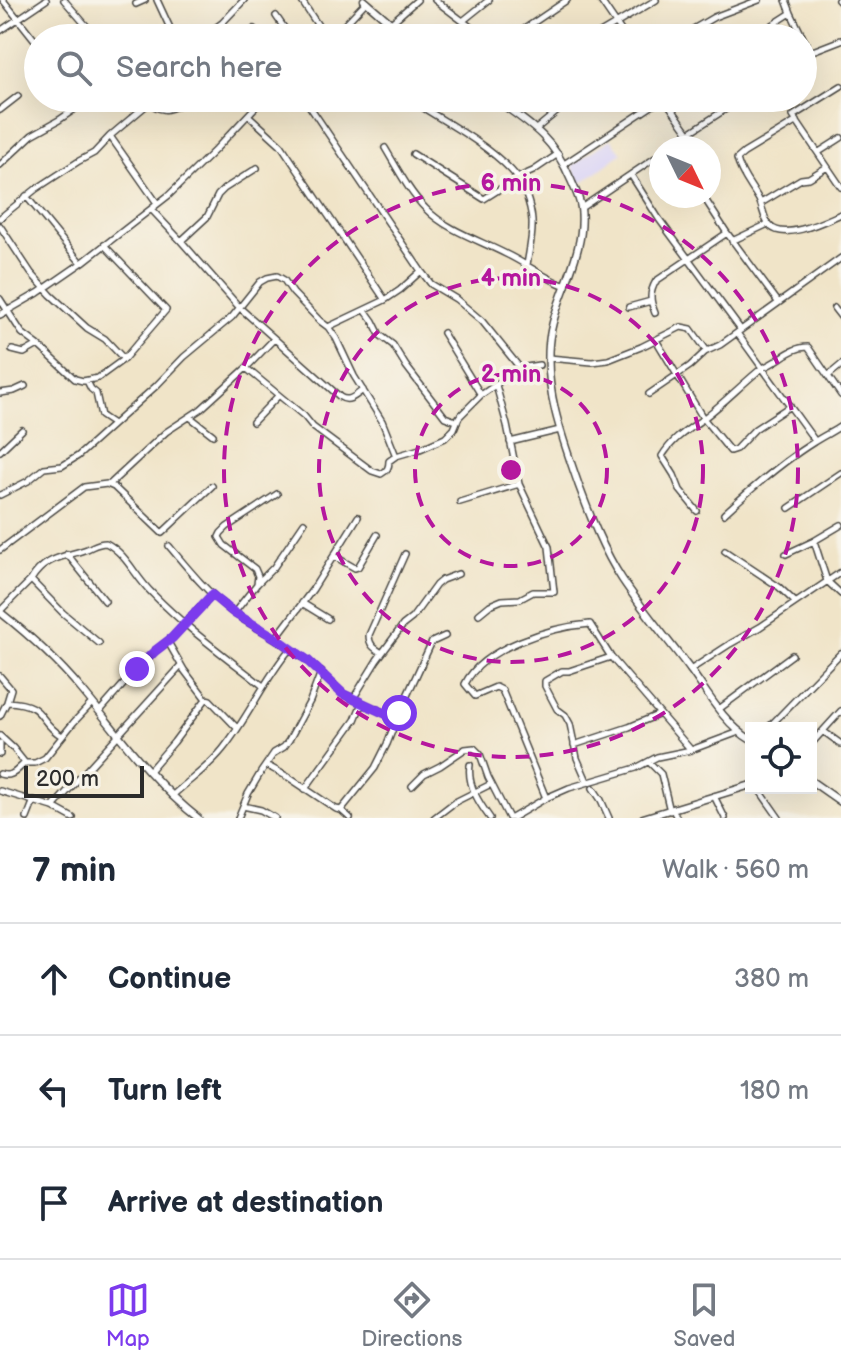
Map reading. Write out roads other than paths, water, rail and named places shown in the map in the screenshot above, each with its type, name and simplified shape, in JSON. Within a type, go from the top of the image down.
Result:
[{"type":"street","points":[[3,0],[24,26]]},
{"type":"street","points":[[0,31],[46,0]]},
{"type":"street","points":[[136,4],[145,0]]},
{"type":"street","points":[[157,0],[168,24]]},
{"type":"street","points":[[221,24],[244,0]]},
{"type":"street","points":[[301,0],[317,24]]},
{"type":"street","points":[[344,24],[365,1],[390,24],[417,0]]},
{"type":"street","points":[[435,0],[469,24]]},
{"type":"street","points":[[464,20],[489,0]]},
{"type":"street","points":[[532,24],[567,0]]},
{"type":"street","points":[[600,0],[616,23],[653,1]]},
{"type":"street","points":[[702,24],[759,0]]},
{"type":"street","points":[[786,0],[796,24]]},
{"type":"street","points":[[66,1],[85,24]]},
{"type":"street","points":[[774,24],[791,13]]},
{"type":"street","points":[[276,16],[281,24]]},
{"type":"street","points":[[817,49],[841,40]]},
{"type":"street","points":[[817,101],[841,86]]},
{"type":"street","points":[[0,110],[18,96]]},
{"type":"street","points":[[0,165],[32,135],[70,112]]},
{"type":"street","points":[[0,218],[26,196],[94,153],[135,112]]},
{"type":"street","points":[[0,315],[46,288],[151,209],[202,164],[251,112]]},
{"type":"street","points":[[313,112],[431,284],[456,299],[482,321],[520,368]]},
{"type":"street","points":[[430,112],[494,156],[517,178],[532,222],[527,265]]},
{"type":"street","points":[[513,112],[536,129],[558,153],[581,208],[579,236],[549,342],[549,358],[560,430],[595,526],[623,580],[719,709],[745,736]]},
{"type":"street","points":[[536,129],[557,112]]},
{"type":"street","points":[[564,164],[643,112]]},
{"type":"street","points":[[674,112],[689,133]]},
{"type":"street","points":[[685,136],[721,112]]},
{"type":"street","points":[[799,112],[793,116],[841,187]]},
{"type":"street","points":[[248,115],[281,145],[385,300]]},
{"type":"street","points":[[797,121],[744,153],[737,159],[739,167],[761,203],[768,224],[776,230],[790,231],[841,214]]},
{"type":"street","points":[[110,136],[157,203]]},
{"type":"street","points":[[819,152],[841,138]]},
{"type":"street","points":[[385,148],[429,213],[474,240],[566,286]]},
{"type":"street","points":[[413,154],[482,198],[533,171],[558,153]]},
{"type":"street","points":[[581,208],[649,162]]},
{"type":"street","points":[[761,203],[827,167]]},
{"type":"street","points":[[181,241],[207,217],[224,189],[257,168]]},
{"type":"street","points":[[631,175],[815,441]]},
{"type":"street","points":[[26,196],[81,263]]},
{"type":"street","points":[[711,208],[778,302]]},
{"type":"street","points":[[151,209],[240,308],[344,400],[363,390]]},
{"type":"street","points":[[732,241],[768,224]]},
{"type":"street","points":[[0,226],[24,264],[69,313],[105,339],[124,359]]},
{"type":"street","points":[[655,313],[651,290],[656,281],[727,233]]},
{"type":"street","points":[[0,299],[22,333],[75,379],[87,381],[104,375],[124,359],[166,310],[104,245]]},
{"type":"street","points":[[649,394],[841,258]]},
{"type":"street","points":[[328,327],[385,300],[421,271]]},
{"type":"street","points":[[0,495],[28,481],[44,468],[62,466],[74,459],[240,308],[260,282],[277,276],[328,327],[382,421],[396,456]]},
{"type":"street","points":[[629,307],[651,301]]},
{"type":"street","points":[[834,308],[841,317]]},
{"type":"street","points":[[365,310],[380,335],[393,345],[445,417],[456,421]]},
{"type":"street","points":[[549,358],[601,361],[685,327],[694,332],[707,351]]},
{"type":"street","points":[[443,333],[481,395]]},
{"type":"street","points":[[0,550],[84,487],[110,484],[166,432],[190,417],[246,368],[274,339]]},
{"type":"street","points":[[656,340],[703,418],[730,451],[736,449],[755,429],[790,406]]},
{"type":"street","points":[[12,350],[24,353],[38,345]]},
{"type":"street","points":[[697,511],[680,490],[662,456],[680,434],[762,368],[797,347],[808,347],[841,395]]},
{"type":"street","points":[[246,368],[313,427],[372,471],[381,474],[396,456],[438,442],[452,431],[456,421],[481,395],[520,368],[539,365]]},
{"type":"street","points":[[829,375],[841,365]]},
{"type":"street","points":[[87,381],[96,393],[101,416],[113,424]]},
{"type":"street","points":[[479,614],[502,600],[520,599],[533,592],[554,592],[549,547],[519,484],[496,385]]},
{"type":"street","points":[[0,393],[11,393],[25,386]]},
{"type":"street","points":[[253,422],[278,396]]},
{"type":"street","points":[[190,417],[213,435]]},
{"type":"street","points":[[724,514],[767,475],[841,426]]},
{"type":"street","points":[[0,451],[22,430]]},
{"type":"street","points":[[510,442],[560,430]]},
{"type":"street","points":[[789,508],[841,474]]},
{"type":"street","points":[[110,484],[162,533],[212,486]]},
{"type":"street","points":[[460,502],[519,484]]},
{"type":"street","points":[[257,584],[255,569],[224,545],[219,537],[227,527],[277,494]]},
{"type":"street","points":[[276,638],[313,589],[358,517]]},
{"type":"street","points":[[234,613],[274,567],[304,523]]},
{"type":"street","points":[[786,554],[841,525]]},
{"type":"street","points":[[334,556],[358,567],[377,535]]},
{"type":"street","points":[[814,541],[827,581],[841,594]]},
{"type":"street","points":[[198,818],[149,771],[69,675],[0,611],[50,560],[102,542],[128,561],[148,590],[184,624],[263,686]]},
{"type":"street","points":[[169,546],[200,584],[234,613],[276,638],[321,672],[339,690],[397,719]]},
{"type":"street","points":[[725,551],[779,587],[795,603]]},
{"type":"street","points":[[67,554],[105,601]]},
{"type":"street","points":[[382,653],[373,647],[369,635],[405,554]]},
{"type":"street","points":[[690,670],[841,572]]},
{"type":"street","points":[[353,699],[382,653],[436,585],[458,574]]},
{"type":"street","points":[[31,580],[59,610],[99,643]]},
{"type":"street","points":[[100,711],[212,595]]},
{"type":"street","points":[[302,603],[328,619]]},
{"type":"street","points":[[546,798],[502,690],[496,687],[475,696],[466,681],[491,656],[527,638],[573,625],[590,624],[611,657],[691,750]]},
{"type":"street","points":[[341,810],[375,768],[432,642],[445,636]]},
{"type":"street","points":[[168,642],[181,666],[206,699],[238,728]]},
{"type":"street","points":[[172,796],[198,777],[224,749],[290,649]]},
{"type":"street","points":[[719,709],[792,655]]},
{"type":"street","points":[[774,722],[840,656]]},
{"type":"street","points":[[587,781],[570,724],[557,709],[545,681],[562,671],[611,657]]},
{"type":"street","points":[[53,807],[181,666]]},
{"type":"street","points":[[238,818],[266,765],[289,740],[321,672]]},
{"type":"street","points":[[0,676],[11,689],[0,716]]},
{"type":"street","points":[[149,771],[206,699]]},
{"type":"street","points":[[7,702],[31,705],[62,736]]},
{"type":"street","points":[[0,774],[13,774],[25,763],[35,763],[45,758],[92,703]]},
{"type":"street","points":[[305,789],[355,720],[362,703]]},
{"type":"street","points":[[817,738],[841,711]]},
{"type":"street","points":[[574,745],[660,714]]},
{"type":"street","points":[[823,731],[841,744]]},
{"type":"street","points":[[412,786],[424,774],[465,749],[475,748],[510,818],[546,798],[587,781],[629,770],[657,757],[691,750],[739,732]]},
{"type":"street","points":[[0,736],[25,763]]},
{"type":"street","points":[[0,743],[0,754]]},
{"type":"street","points":[[649,762],[661,774],[671,810],[677,818]]},
{"type":"street","points":[[266,765],[350,818]]},
{"type":"street","points":[[470,765],[469,776],[475,793],[490,818]]},
{"type":"street","points":[[434,818],[455,802],[491,784]]},
{"type":"street","points":[[817,785],[841,802]]},
{"type":"street","points":[[643,818],[745,787]]},
{"type":"street","points":[[593,788],[609,818]]},
{"type":"street","points":[[0,791],[34,800],[71,817]]},
{"type":"street","points":[[762,794],[779,818]]},
{"type":"street","points":[[714,796],[725,818]]},
{"type":"street","points":[[27,818],[34,800]]},
{"type":"street","points":[[243,806],[261,810],[275,818]]}]
